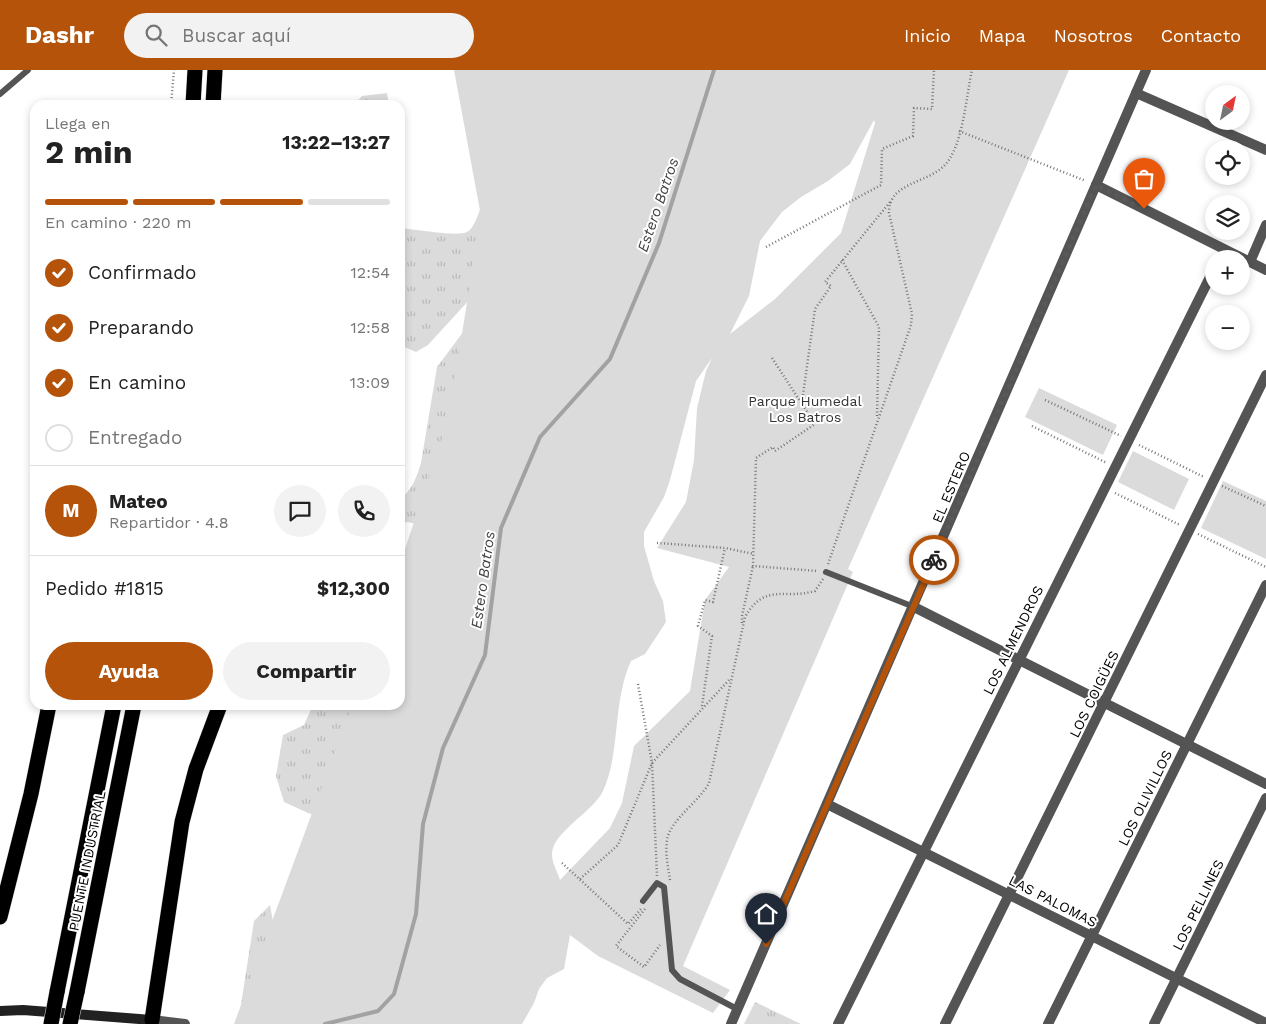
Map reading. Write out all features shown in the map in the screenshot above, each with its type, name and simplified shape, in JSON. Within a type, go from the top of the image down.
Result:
[{"type":"highway","points":[[194,100],[195,70]]},
{"type":"highway","points":[[214,100],[215,70]]},
{"type":"highway","points":[[0,917],[31,794],[48,710]]},
{"type":"highway","name":"PUENTE INDUSTRIAL","points":[[51,1024],[113,710]]},
{"type":"highway","name":"PUENTE INDUSTRIAL","points":[[70,1024],[133,710]]},
{"type":"highway","points":[[152,1020],[182,822],[196,769],[218,710]]},
{"type":"main road","points":[[0,1010],[23,1010],[152,1020]]},
{"type":"street","name":"EL ESTERO","points":[[731,1024],[1146,70]]},
{"type":"street","points":[[1136,93],[1266,150]]},
{"type":"street","points":[[1096,185],[1224,249]]},
{"type":"street","points":[[1266,225],[1250,262],[1266,270]]},
{"type":"street","name":"LOS ALMENDROS","points":[[838,1024],[1205,287]]},
{"type":"street","name":"LOS COIGÜES","points":[[945,1024],[1266,375]]},
{"type":"street","name":"LOS OLIVILLOS","points":[[1048,1024],[1266,585]]},
{"type":"street","points":[[914,607],[1266,784]]},
{"type":"street","name":"LOS PELLINES","points":[[1154,1024],[1266,798]]},
{"type":"street","name":"LAS PALOMAS","points":[[828,804],[1266,1023]]},
{"type":"street","points":[[152,1020],[185,1024]]},
{"type":"lane","points":[[0,94],[28,70]]},
{"type":"lane","points":[[826,572],[914,607]]},
{"type":"lane","points":[[642,901],[657,883],[664,887],[671,966],[675,975],[737,1009]]},
{"type":"path","points":[[171,100],[174,70]]},
{"type":"path","points":[[766,247],[881,185],[882,149],[913,136],[914,108],[932,109],[934,70]]},
{"type":"path","points":[[802,404],[815,309],[831,286],[825,282],[896,192],[944,165],[954,152],[972,70]]},
{"type":"path","points":[[959,131],[1096,185]]},
{"type":"path","points":[[670,885],[667,839],[672,827],[704,792],[708,783],[742,627],[750,608],[762,597],[779,593],[815,592],[826,572],[912,319],[889,213],[891,200]]},
{"type":"path","points":[[842,260],[878,327],[877,422]]},
{"type":"path","points":[[742,627],[742,616],[754,554],[756,458],[773,447],[775,451],[815,424],[772,358]]},
{"type":"path","points":[[1045,400],[1266,506]]},
{"type":"path","points":[[1032,426],[1115,467]]},
{"type":"path","points":[[657,543],[726,548],[754,554]]},
{"type":"path","points":[[701,708],[712,636],[698,626],[705,600],[712,602],[726,548]]},
{"type":"path","points":[[753,566],[826,572]]},
{"type":"path","points":[[580,879],[618,845],[652,763],[701,708],[730,679]]},
{"type":"path","points":[[638,684],[652,763],[657,883]]},
{"type":"path","points":[[562,863],[628,924],[641,908],[644,911]]},
{"type":"path","points":[[649,905],[616,946],[644,967],[662,942],[669,947]]},
{"type":"green space","name":"Parque Humedal Los Batros","points":[[454,70],[1069,70],[848,569],[853,572],[683,966],[730,990],[713,1013],[598,956],[570,935],[564,969],[547,978],[539,989],[534,1003],[522,1024],[234,1024],[350,710],[405,710],[405,549],[448,420],[481,216]],"holes":[[[874,120],[875,123],[841,233],[775,299],[730,334],[749,296],[760,241],[782,212],[850,164]],[[712,358],[706,371],[697,408],[694,460],[686,502],[657,548],[729,567],[705,600],[690,691],[634,746],[622,803],[610,828],[560,880],[552,858],[553,847],[565,831],[591,807],[603,791],[609,776],[625,677],[631,661],[645,654],[666,622],[663,601],[654,581],[644,546],[644,532],[664,497],[670,480],[696,381]]]},
{"type":"green space","points":[[387,93],[388,100],[358,100],[362,96]]},
{"type":"green space","points":[[482,205],[502,264],[428,345],[416,352],[405,347],[405,229],[462,233],[470,230]]},
{"type":"green space","points":[[496,288],[413,728],[238,1024],[254,921],[270,905],[276,938],[328,819],[308,813],[284,802],[276,776],[283,735],[304,725],[311,710],[405,710],[405,658],[419,525],[405,522],[405,495],[411,488],[421,463],[437,367]]},
{"type":"green space","points":[[1039,388],[1117,425],[1103,455],[1025,417]]},
{"type":"green space","points":[[1133,451],[1189,479],[1174,510],[1118,482]]},
{"type":"green space","points":[[1223,481],[1266,501],[1266,559],[1201,528]]},
{"type":"green space","points":[[755,1002],[801,1024],[744,1024]]},
{"type":"waterway","name":"Estero Batros","points":[[325,1024],[378,1011],[394,994],[416,914],[423,824],[443,748],[485,655],[501,528],[540,437],[610,359],[659,243],[714,70]]},
{"type":"way so far","points":[[934,560],[1096,185],[1144,209]]},
{"type":"route","points":[[766,944],[934,560]]}]
